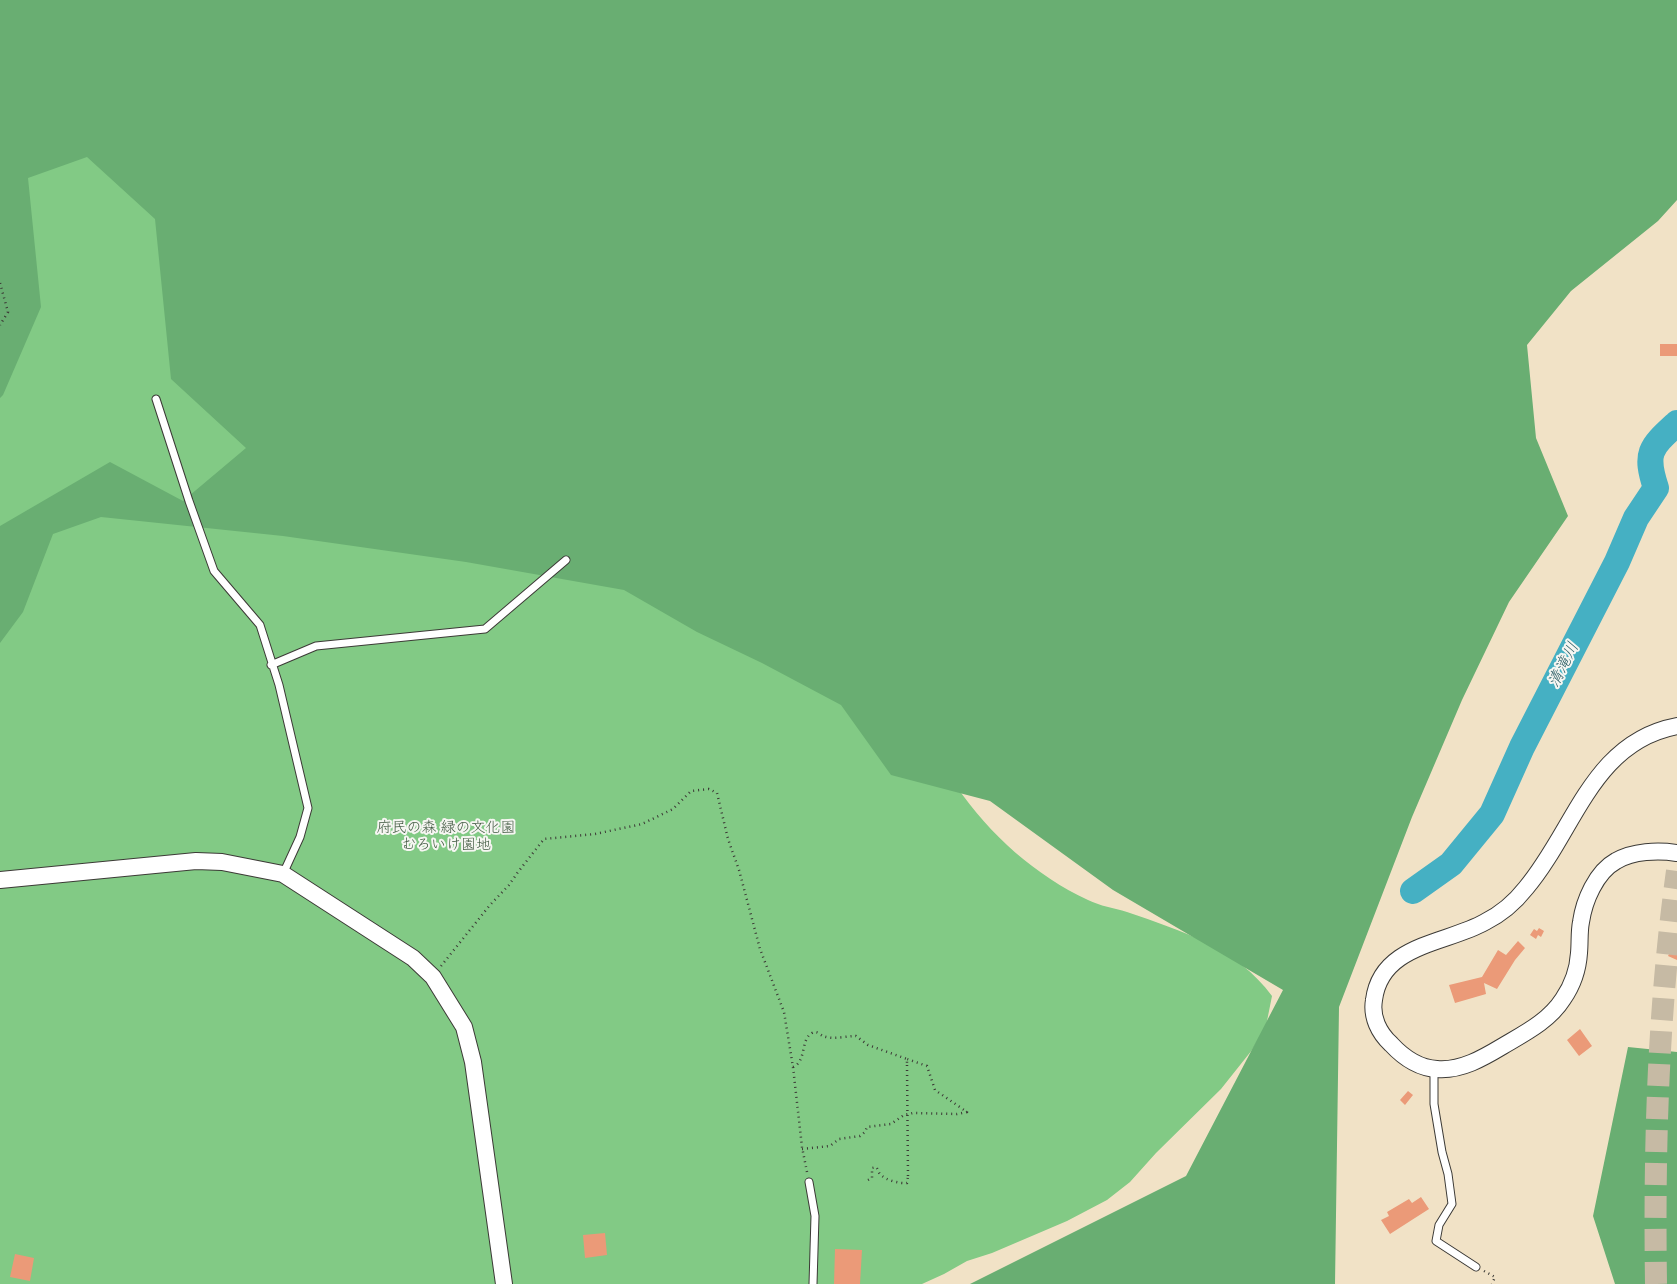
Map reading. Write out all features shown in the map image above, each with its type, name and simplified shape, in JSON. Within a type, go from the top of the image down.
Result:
[{"type":"street","points":[[1677,726],[1647,734],[1617,755],[1603,770],[1527,888],[1506,909],[1484,923],[1419,946],[1405,954],[1386,971],[1375,992],[1373,1006],[1375,1021],[1386,1040],[1402,1057],[1434,1069],[1450,1070],[1483,1058],[1536,1026],[1554,1011],[1571,984],[1579,954],[1581,921],[1593,886],[1603,872],[1616,860],[1643,852],[1665,851],[1677,853]]},
{"type":"street","points":[[0,880],[196,861],[222,862],[283,874],[405,953],[433,978],[464,1027],[473,1062],[504,1284]]},
{"type":"lane","points":[[156,399],[214,571],[260,624],[279,686],[308,808],[300,837],[283,874]]},
{"type":"lane","points":[[272,665],[316,646],[485,629],[566,560]]},
{"type":"lane","points":[[1434,1069],[1434,1104],[1452,1204],[1439,1225],[1436,1241],[1476,1267]]},
{"type":"lane","points":[[809,1182],[815,1216],[813,1284]]},
{"type":"path","points":[[0,283],[8,312],[0,325]]},
{"type":"path","points":[[433,978],[544,839],[595,834],[642,824],[674,809],[691,791],[709,789],[718,793],[728,839],[742,879],[760,949],[784,1012],[793,1067],[802,1149],[809,1182]]},
{"type":"path","points":[[793,1067],[797,1066],[802,1058],[807,1040],[812,1033],[816,1032],[831,1038],[856,1036],[868,1045],[927,1066],[935,1090],[967,1112],[957,1114],[904,1114],[891,1124],[868,1127],[860,1136],[839,1139],[830,1146],[802,1149]]},
{"type":"path","points":[[868,1180],[872,1178],[872,1168],[876,1167],[879,1174],[889,1180],[907,1183],[907,1059]]},
{"type":"path","points":[[1476,1267],[1495,1277],[1492,1284]]},
{"type":"green space","name":"府民の森 緑の文化園 むろいけ園地","points":[[0,0],[957,787],[999,837],[1032,866],[1050,879],[1088,900],[1168,926],[1207,943],[1242,965],[1258,979],[1272,996],[1266,1026],[1252,1050],[1221,1089],[1156,1153],[1130,1182],[1107,1200],[1067,1221],[992,1253],[967,1261],[922,1284],[0,1284]]},
{"type":"green space","points":[[0,0],[1677,0],[1677,200],[1658,221],[1571,291],[1527,345],[1536,438],[1568,516],[1509,602],[1462,700],[1412,817],[1339,1007],[1335,1284],[970,1284],[1186,1176],[1283,990],[1113,890],[990,801],[891,775],[841,705],[762,663],[697,632],[624,590],[466,562],[283,536],[101,517],[53,534],[23,612],[0,643],[0,526],[110,462],[183,501],[246,448],[171,379],[155,219],[87,157],[28,178],[41,307],[3,395],[0,398]]},
{"type":"green space","points":[[1628,1047],[1677,1052],[1677,1284],[1615,1284],[1593,1216]]},
{"type":"building","points":[[1660,344],[1677,344],[1677,356],[1660,356]]},
{"type":"building","points":[[1539,928],[1544,931],[1541,937],[1538,935],[1536,939],[1530,935],[1534,929],[1537,931]]},
{"type":"building","points":[[1677,938],[1677,960],[1668,956]]},
{"type":"building","points":[[1518,941],[1525,948],[1497,989],[1484,983],[1486,994],[1455,1003],[1449,985],[1482,977],[1498,950],[1506,955]]},
{"type":"building","points":[[1580,1029],[1592,1046],[1579,1056],[1567,1040]]},
{"type":"building","points":[[1408,1091],[1413,1095],[1405,1105],[1400,1100]]},
{"type":"building","points":[[1421,1197],[1429,1209],[1390,1234],[1381,1220],[1389,1216],[1387,1212],[1409,1199],[1412,1203]]},
{"type":"building","points":[[605,1233],[607,1255],[585,1258],[583,1235]]},
{"type":"building","points":[[835,1249],[862,1250],[860,1284],[834,1284]]},
{"type":"building","points":[[15,1254],[34,1258],[30,1281],[10,1277]]},
{"type":"waterway","name":"清滝川","points":[[1413,891],[1451,864],[1492,814],[1522,747],[1617,562],[1636,518],[1656,488],[1652,476],[1652,451],[1661,438],[1677,423]]},
{"type":"tunnel","points":[[1656,1284],[1656,1180],[1661,1026],[1677,871]]}]
